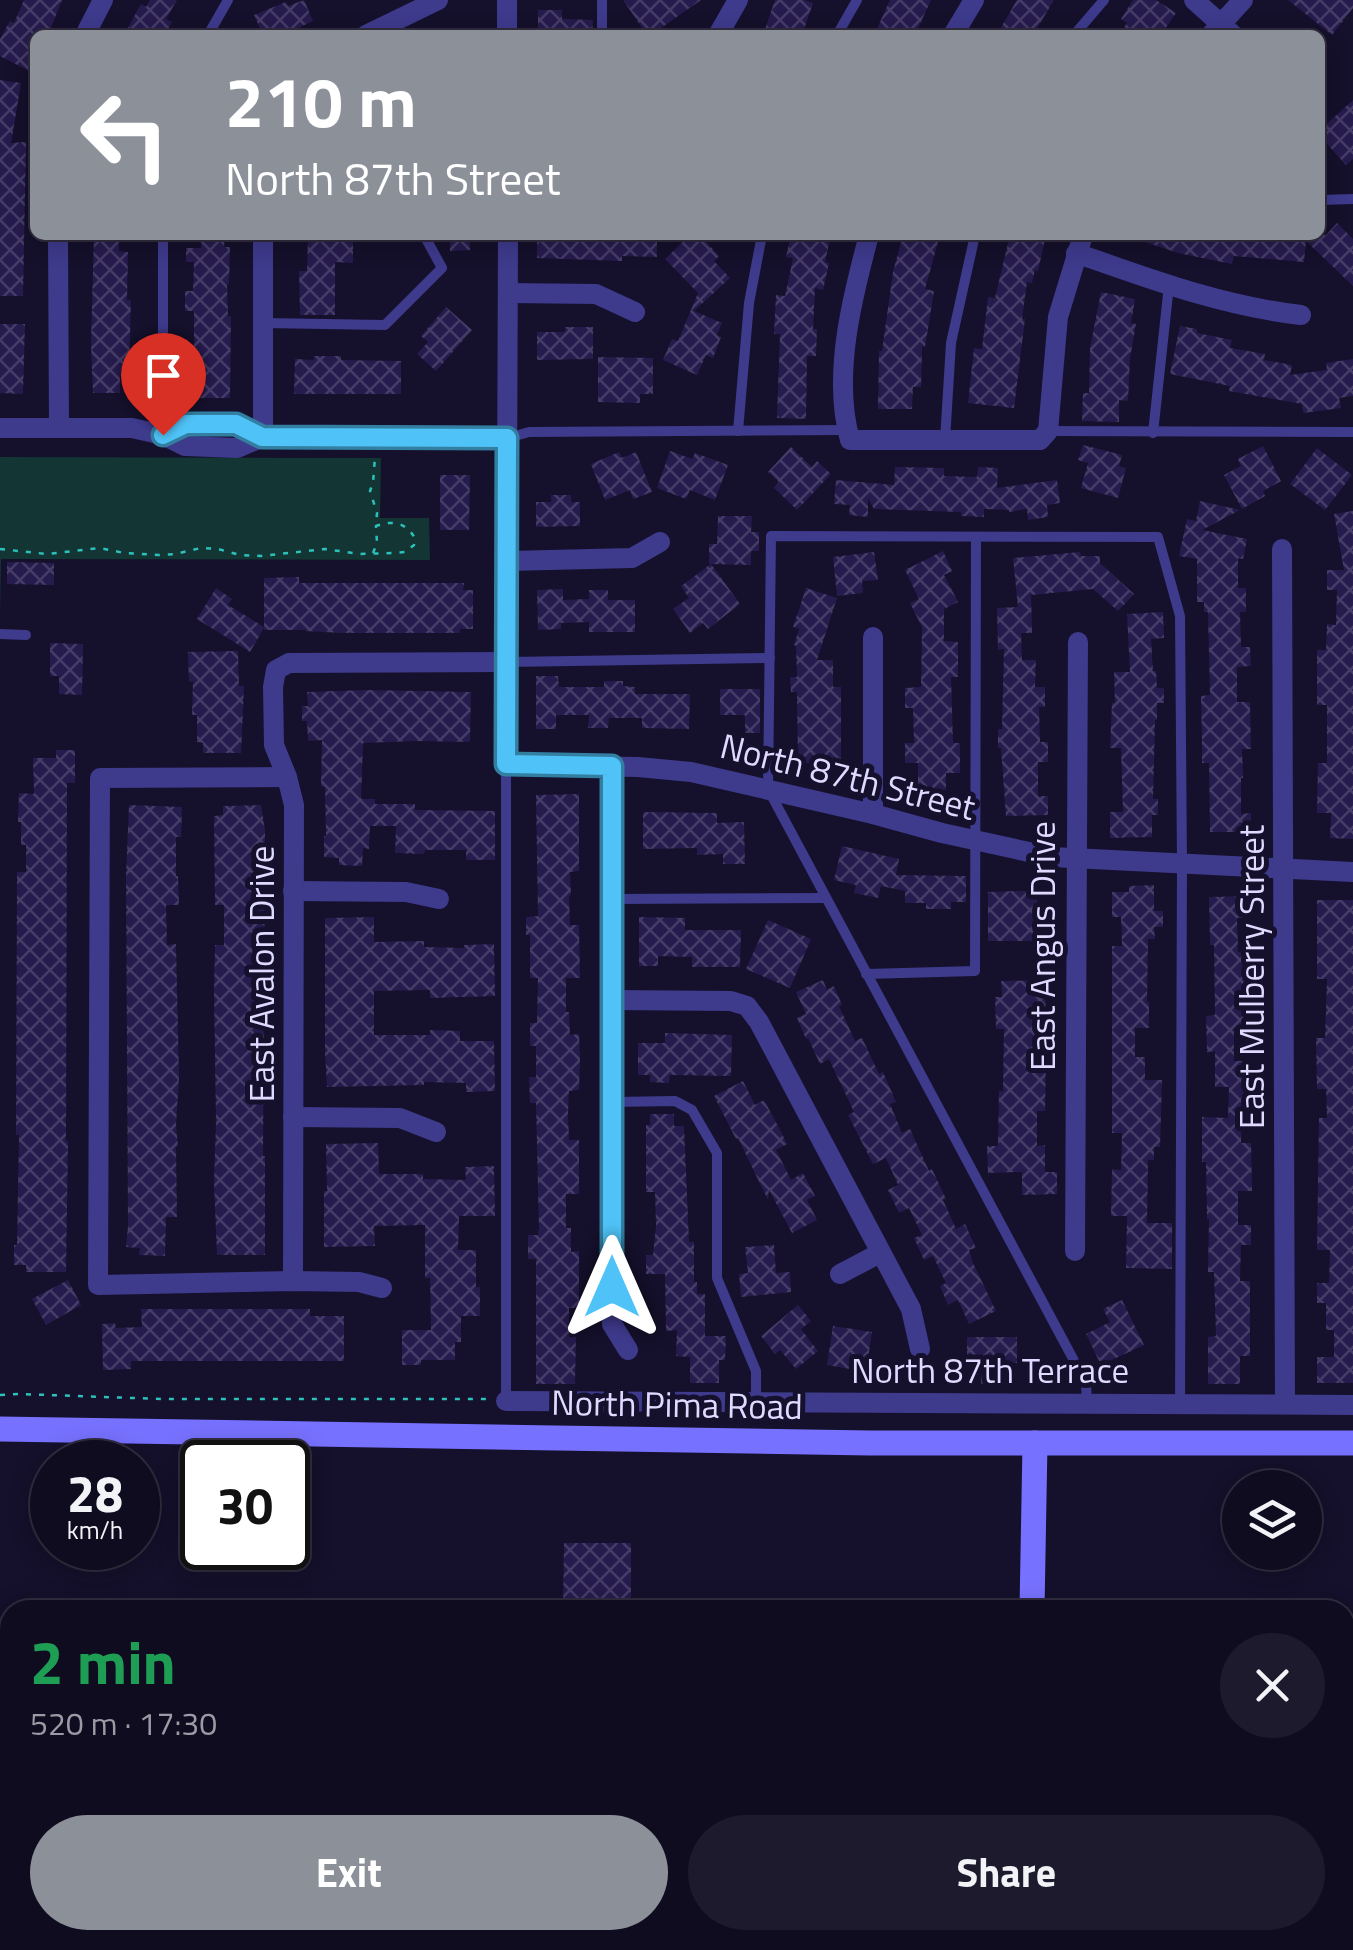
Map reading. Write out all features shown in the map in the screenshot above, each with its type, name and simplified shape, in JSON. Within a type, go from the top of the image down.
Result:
[{"type":"main road","name":"North Pima Road","points":[[0,1429],[1035,1443],[1353,1443]]},
{"type":"main road","points":[[1032,1600],[1035,1443]]},
{"type":"street","points":[[87,30],[102,0]]},
{"type":"street","points":[[376,30],[438,0]]},
{"type":"street","points":[[507,0],[507,30]]},
{"type":"street","points":[[721,30],[738,0]]},
{"type":"street","points":[[956,30],[974,0]]},
{"type":"street","points":[[1194,0],[1220,30]]},
{"type":"street","points":[[1222,30],[1244,0]]},
{"type":"street","points":[[58,240],[59,428]]},
{"type":"street","points":[[262,437],[263,240]]},
{"type":"street","points":[[506,764],[508,240]]},
{"type":"street","points":[[867,240],[845,343],[842,403],[848,435],[945,440],[1044,436],[1058,317],[1080,244],[1169,286],[1221,302],[1301,315]]},
{"type":"street","points":[[508,294],[596,294],[635,312]]},
{"type":"street","points":[[0,428],[132,428],[163,435],[186,424],[236,424],[262,437],[507,438]]},
{"type":"street","points":[[508,561],[632,558],[660,542]]},
{"type":"street","name":"East Mulberry Street","points":[[1282,549],[1285,1404]]},
{"type":"street","points":[[872,637],[873,814]]},
{"type":"street","name":"East Angus Drive","points":[[1076,1251],[1078,642]]},
{"type":"street","name":"East Avalon Drive","points":[[293,1280],[294,805],[274,746],[276,670],[289,663],[507,662]]},
{"type":"street","name":"North 87th Street","points":[[506,764],[691,772],[1052,857],[1353,872]]},
{"type":"street","points":[[612,766],[612,1324],[628,1350]]},
{"type":"street","points":[[287,777],[100,778],[98,1285],[293,1280],[358,1282],[382,1288]]},
{"type":"street","points":[[294,891],[406,892],[439,899]]},
{"type":"street","points":[[612,1000],[730,1001],[747,1006],[911,1309],[920,1349]]},
{"type":"street","points":[[293,1117],[400,1118],[436,1132]]},
{"type":"street","points":[[840,1274],[880,1253]]},
{"type":"street","name":"North 87th Terrace","points":[[506,1399],[1353,1405]]},
{"type":"lane","points":[[211,30],[228,0]]},
{"type":"lane","points":[[602,0],[602,30]]},
{"type":"lane","points":[[840,30],[857,0]]},
{"type":"lane","points":[[1078,30],[1104,0]]},
{"type":"lane","points":[[1325,200],[1353,199]]},
{"type":"lane","points":[[163,240],[163,435]]},
{"type":"lane","points":[[262,323],[385,325],[442,268],[427,240]]},
{"type":"lane","points":[[738,431],[749,303],[761,240]]},
{"type":"lane","points":[[945,440],[950,343],[974,240]]},
{"type":"lane","points":[[1152,432],[1169,286]]},
{"type":"lane","points":[[507,438],[530,432],[848,435]]},
{"type":"lane","points":[[1044,436],[1353,432]]},
{"type":"lane","points":[[1087,1403],[1086,1382],[768,789],[771,536],[1158,538],[1180,616],[1180,1404]]},
{"type":"lane","points":[[866,974],[975,971],[976,537]]},
{"type":"lane","points":[[0,634],[26,634]]},
{"type":"lane","points":[[507,662],[770,658]]},
{"type":"lane","points":[[506,764],[506,1399]]},
{"type":"lane","points":[[612,898],[826,898]]},
{"type":"lane","points":[[612,1102],[675,1102],[692,1110],[718,1154],[716,1278],[756,1370],[756,1401]]},
{"type":"path","points":[[373,553],[377,543],[376,513],[370,491],[375,457]]},
{"type":"path","points":[[0,548],[47,554],[100,548],[158,555],[200,548],[251,556],[324,549],[344,553],[405,552],[414,546],[415,538],[403,524],[376,526]]},
{"type":"path","points":[[0,1396],[506,1399]]},
{"type":"green space","points":[[0,457],[381,458],[380,518],[429,518],[430,560],[1,559],[0,615]]},
{"type":"building","points":[[24,0],[62,0],[50,30],[30,30],[30,71],[0,56],[0,39],[10,21],[14,23]]},
{"type":"building","points":[[150,0],[177,0],[166,19],[172,22],[168,30],[127,30],[141,4],[146,7]]},
{"type":"building","points":[[304,0],[313,21],[300,27],[301,30],[261,30],[254,15],[286,2],[288,6]]},
{"type":"building","points":[[623,0],[701,0],[658,30],[644,30]]},
{"type":"building","points":[[775,0],[813,3],[804,30],[765,30]]},
{"type":"building","points":[[890,0],[931,0],[917,30],[876,30]]},
{"type":"building","points":[[1017,0],[1054,0],[1036,30],[1000,30]]},
{"type":"building","points":[[1133,0],[1156,0],[1176,13],[1164,30],[1122,30],[1127,23],[1121,19]]},
{"type":"building","points":[[1288,0],[1353,0],[1353,8],[1332,35]]},
{"type":"building","points":[[538,10],[562,10],[562,19],[593,20],[592,30],[538,30]]},
{"type":"building","points":[[0,80],[21,83],[11,143],[26,142],[23,296],[0,296]]},
{"type":"building","points":[[1353,100],[1353,159],[1346,165],[1325,142],[1325,125]]},
{"type":"building","points":[[1337,223],[1353,239],[1353,286],[1306,241],[1304,262],[1234,256],[1232,264],[1139,240],[1325,240]]},
{"type":"building","points":[[94,240],[119,240],[119,251],[128,252],[127,300],[131,300],[129,375],[120,375],[120,393],[93,393]]},
{"type":"building","points":[[201,240],[225,240],[224,247],[230,247],[230,398],[194,398],[194,311],[185,311],[185,291],[193,291],[194,262],[186,262],[186,248],[201,248]]},
{"type":"building","points":[[308,240],[353,240],[353,263],[335,262],[335,315],[300,315],[299,271],[307,271]]},
{"type":"building","points":[[450,240],[470,240],[470,250],[450,251]]},
{"type":"building","points":[[537,240],[657,240],[657,257],[622,256],[622,261],[537,258]]},
{"type":"building","points":[[685,240],[705,240],[719,256],[714,261],[730,278],[694,311],[722,323],[713,358],[706,355],[697,375],[663,360],[672,339],[678,341],[698,293],[665,259]]},
{"type":"building","points":[[790,240],[830,240],[823,290],[815,288],[816,356],[807,356],[806,419],[777,418],[780,334],[774,334],[776,295],[785,296],[793,258],[786,257]]},
{"type":"building","points":[[902,240],[938,242],[925,289],[934,291],[925,347],[922,346],[921,387],[913,387],[912,409],[878,409],[879,351]]},
{"type":"building","points":[[1009,240],[1045,240],[1038,271],[1035,270],[1032,283],[1027,282],[1014,408],[968,403],[974,348],[982,349],[988,297],[995,298]]},
{"type":"building","points":[[1101,292],[1135,299],[1128,401],[1119,400],[1119,422],[1082,421],[1083,393],[1089,393],[1090,348]]},
{"type":"building","points":[[446,307],[472,330],[436,371],[417,354],[428,342],[421,336]]},
{"type":"building","points":[[0,324],[25,324],[23,394],[0,393]]},
{"type":"building","points":[[1180,326],[1232,340],[1230,348],[1265,354],[1264,360],[1292,365],[1290,375],[1327,370],[1326,363],[1353,359],[1353,396],[1339,398],[1341,408],[1303,413],[1302,404],[1229,391],[1230,386],[1170,374]]},
{"type":"building","points":[[565,327],[593,327],[593,359],[537,360],[537,332],[565,332]]},
{"type":"building","points":[[314,356],[401,361],[401,394],[294,394],[295,359],[314,360]]},
{"type":"building","points":[[598,357],[653,358],[653,394],[640,394],[640,403],[598,402]]},
{"type":"building","points":[[1083,445],[1122,455],[1119,466],[1126,468],[1118,498],[1081,488],[1088,463],[1078,460]]},
{"type":"building","points":[[1263,446],[1281,481],[1242,509],[1224,475],[1241,466],[1238,459]]},
{"type":"building","points":[[791,447],[812,467],[817,461],[831,474],[797,510],[774,488],[779,482],[768,472]]},
{"type":"building","points":[[1317,448],[1352,475],[1325,510],[1290,484]]},
{"type":"building","points":[[670,451],[692,459],[695,453],[728,465],[715,500],[690,490],[686,499],[657,488]]},
{"type":"building","points":[[619,452],[622,458],[636,452],[652,492],[633,499],[630,490],[605,500],[591,464]]},
{"type":"building","points":[[895,467],[944,468],[944,476],[977,477],[978,467],[998,468],[997,488],[1057,480],[1060,503],[1047,505],[1048,517],[1028,520],[1027,509],[984,509],[984,517],[961,516],[961,512],[874,509],[868,498],[868,517],[849,515],[850,505],[834,504],[836,480],[894,485]]},
{"type":"building","points":[[440,475],[470,475],[469,530],[440,530]]},
{"type":"building","points":[[551,495],[571,495],[571,502],[580,502],[580,526],[536,527],[536,502],[551,502]]},
{"type":"building","points":[[1200,501],[1240,510],[1202,530],[1247,539],[1243,559],[1238,558],[1238,588],[1246,588],[1246,612],[1240,612],[1241,647],[1250,647],[1251,666],[1237,667],[1237,702],[1250,702],[1251,749],[1242,749],[1241,814],[1251,813],[1251,832],[1210,832],[1209,763],[1202,763],[1201,696],[1210,695],[1208,612],[1204,612],[1204,602],[1197,602],[1197,559],[1179,556],[1187,519],[1196,521]]},
{"type":"building","points":[[1353,511],[1353,839],[1330,838],[1331,813],[1317,813],[1318,763],[1327,763],[1327,705],[1317,705],[1317,650],[1326,650],[1327,624],[1336,625],[1337,590],[1327,590],[1327,570],[1344,570],[1334,514]]},
{"type":"building","points":[[718,516],[752,516],[751,532],[759,532],[759,551],[751,551],[751,565],[709,564],[709,544],[717,544]]},
{"type":"building","points":[[943,551],[952,571],[944,575],[958,602],[944,609],[944,641],[958,642],[958,677],[951,677],[953,743],[960,743],[960,773],[946,773],[946,790],[918,790],[918,763],[905,763],[905,743],[914,743],[913,708],[905,708],[905,688],[921,687],[922,627],[910,603],[919,599],[905,570]]},
{"type":"building","points":[[874,552],[878,580],[862,581],[863,593],[837,596],[833,557]]},
{"type":"building","points":[[1080,552],[1081,556],[1100,556],[1100,563],[1134,594],[1118,611],[1093,589],[1031,595],[1032,633],[1021,633],[1022,660],[1036,660],[1035,687],[1045,687],[1045,707],[1039,707],[1040,742],[1048,742],[1048,762],[1038,762],[1038,796],[1048,796],[1048,815],[1006,816],[998,748],[1004,649],[998,650],[997,608],[1018,607],[1013,558]]},
{"type":"building","points":[[7,562],[54,563],[54,585],[7,584]]},
{"type":"building","points":[[711,564],[740,604],[708,629],[703,623],[690,633],[673,609],[689,598],[681,586]]},
{"type":"building","points":[[299,577],[299,583],[464,583],[463,590],[473,590],[473,629],[460,629],[460,633],[342,633],[264,628],[250,652],[197,619],[216,588],[232,599],[228,605],[264,627],[264,578]]},
{"type":"building","points":[[806,588],[837,598],[817,660],[833,660],[833,687],[841,687],[841,763],[798,763],[797,692],[791,692],[790,677],[797,677],[794,645],[799,629],[793,627]]},
{"type":"building","points":[[563,589],[563,600],[589,599],[589,590],[608,590],[608,600],[635,600],[635,632],[589,632],[589,622],[561,623],[561,629],[538,630],[537,590]]},
{"type":"building","points":[[1163,612],[1164,638],[1151,639],[1157,688],[1164,688],[1164,703],[1157,703],[1155,720],[1153,799],[1158,799],[1158,815],[1152,815],[1152,837],[1110,838],[1110,812],[1123,812],[1121,748],[1110,748],[1114,672],[1130,672],[1127,614]]},
{"type":"building","points":[[50,643],[83,644],[82,695],[59,694],[59,676],[50,676]]},
{"type":"building","points":[[238,651],[239,686],[244,686],[241,753],[203,753],[203,743],[197,742],[197,715],[192,715],[193,681],[189,682],[188,652]]},
{"type":"building","points":[[536,676],[558,676],[559,687],[604,687],[604,681],[623,681],[623,686],[635,687],[635,694],[690,694],[689,729],[642,728],[642,718],[609,718],[608,728],[588,728],[589,715],[556,715],[556,729],[536,729]]},
{"type":"building","points":[[720,689],[760,689],[760,733],[745,733],[745,715],[720,715]]},
{"type":"building","points":[[307,692],[471,692],[470,742],[363,743],[361,799],[375,799],[375,804],[415,804],[415,810],[495,811],[495,860],[466,860],[466,850],[395,853],[396,826],[370,826],[369,849],[363,848],[362,866],[339,865],[339,858],[324,857],[322,740],[308,741],[302,706],[308,706]]},
{"type":"building","points":[[56,750],[75,750],[75,783],[67,783],[66,1272],[26,1272],[26,1265],[14,1265],[19,1135],[17,872],[26,872],[26,845],[21,845],[18,822],[19,793],[34,794],[33,758],[56,758]]},
{"type":"building","points":[[579,794],[579,871],[570,872],[569,896],[570,925],[579,925],[580,978],[566,978],[566,1012],[570,1035],[579,1034],[580,1059],[579,1090],[569,1091],[568,1113],[569,1140],[579,1140],[579,1194],[566,1194],[571,1252],[579,1251],[579,1308],[569,1308],[569,1337],[576,1337],[575,1384],[536,1384],[536,1259],[528,1259],[528,1235],[538,1235],[539,1228],[536,1103],[530,1103],[529,1077],[536,1077],[536,1046],[530,1046],[530,1023],[537,1023],[538,978],[530,978],[526,917],[538,916],[536,795]]},
{"type":"building","points":[[129,805],[182,807],[181,837],[176,837],[179,905],[166,905],[167,945],[176,944],[179,1078],[177,1217],[166,1217],[165,1256],[139,1255],[140,1248],[126,1247]]},
{"type":"building","points":[[261,805],[265,830],[265,1255],[217,1255],[214,991],[215,945],[224,945],[224,905],[215,905],[214,816],[223,815],[223,806]]},
{"type":"building","points":[[643,812],[717,813],[717,823],[744,822],[745,864],[723,864],[723,854],[697,855],[697,848],[643,849]]},
{"type":"building","points":[[842,846],[899,859],[896,875],[966,876],[966,902],[951,902],[951,909],[926,909],[926,903],[905,903],[905,891],[881,886],[878,898],[854,893],[856,885],[834,880]]},
{"type":"building","points":[[1154,885],[1154,911],[1163,911],[1163,927],[1154,927],[1155,939],[1148,939],[1149,1028],[1135,1028],[1135,1057],[1145,1057],[1145,1080],[1162,1080],[1160,1147],[1154,1147],[1154,1160],[1148,1160],[1147,1223],[1172,1223],[1172,1269],[1126,1268],[1127,1216],[1111,1216],[1112,1169],[1121,1170],[1122,1133],[1112,1133],[1112,946],[1122,946],[1121,917],[1112,917],[1112,892],[1129,892],[1129,886]]},
{"type":"building","points":[[1037,891],[1036,941],[988,941],[988,892]]},
{"type":"building","points":[[1250,896],[1251,917],[1237,918],[1238,952],[1251,951],[1252,1028],[1234,1028],[1234,1061],[1251,1061],[1251,1108],[1242,1108],[1241,1143],[1251,1143],[1252,1191],[1238,1191],[1238,1225],[1251,1225],[1251,1245],[1241,1245],[1240,1281],[1250,1281],[1250,1356],[1240,1356],[1240,1384],[1208,1384],[1208,1337],[1216,1336],[1214,1272],[1208,1272],[1209,1219],[1206,1162],[1202,1162],[1202,1117],[1228,1118],[1229,1087],[1215,1087],[1215,1051],[1207,1052],[1206,1016],[1215,1015],[1209,897]]},
{"type":"building","points":[[1317,900],[1353,900],[1353,1383],[1317,1383],[1317,1357],[1334,1357],[1334,1330],[1326,1330],[1326,1303],[1317,1303],[1317,1283],[1329,1283],[1330,1250],[1317,1250],[1319,1118],[1327,1118],[1326,1089],[1317,1089],[1316,1038],[1325,1038],[1327,979],[1317,979]]},
{"type":"building","points":[[374,917],[374,942],[424,941],[424,947],[464,948],[494,944],[495,996],[430,998],[430,990],[374,991],[374,1035],[460,1031],[460,1041],[494,1041],[495,1091],[466,1092],[466,1083],[424,1082],[327,1087],[325,918]]},
{"type":"building","points":[[639,917],[685,918],[685,930],[741,930],[740,967],[692,967],[692,957],[658,956],[658,966],[639,966]]},
{"type":"building","points":[[768,920],[811,939],[790,988],[746,969]]},
{"type":"building","points":[[823,980],[827,990],[834,986],[855,1041],[862,1038],[879,1074],[883,1072],[896,1102],[890,1104],[902,1133],[910,1129],[946,1199],[943,1200],[956,1229],[965,1224],[976,1248],[969,1250],[973,1263],[996,1311],[969,1324],[958,1300],[948,1305],[940,1286],[946,1283],[933,1256],[924,1260],[914,1238],[922,1235],[909,1208],[899,1213],[888,1190],[898,1185],[886,1158],[873,1164],[848,1115],[854,1112],[829,1059],[820,1064],[797,1018],[806,1014],[796,992]]},
{"type":"building","points":[[1046,980],[1045,1028],[1035,1028],[1035,1059],[1046,1059],[1045,1111],[1037,1111],[1037,1146],[1045,1145],[1045,1172],[1057,1172],[1057,1194],[1022,1195],[1022,1172],[988,1173],[987,1146],[998,1146],[999,1091],[1003,1091],[1004,1029],[996,1029],[995,997],[1002,997],[1001,981]]},
{"type":"building","points":[[665,1033],[732,1035],[731,1076],[670,1075],[669,1083],[650,1082],[650,1075],[638,1075],[638,1043],[665,1043]]},
{"type":"building","points":[[743,1081],[755,1105],[764,1100],[787,1144],[776,1150],[791,1180],[803,1173],[815,1196],[807,1200],[817,1220],[792,1233],[769,1190],[768,1200],[714,1096]]},
{"type":"building","points":[[650,1114],[674,1114],[674,1126],[684,1126],[694,1282],[697,1294],[705,1294],[705,1336],[726,1336],[725,1360],[719,1360],[719,1383],[690,1383],[690,1357],[676,1356],[677,1330],[666,1331],[665,1274],[646,1274],[646,1255],[653,1255],[656,1226],[655,1192],[646,1192],[646,1125],[650,1125]]},
{"type":"building","points":[[378,1143],[379,1174],[423,1174],[423,1179],[466,1180],[465,1167],[494,1166],[495,1216],[459,1216],[458,1250],[476,1250],[480,1316],[461,1316],[461,1342],[455,1342],[455,1360],[421,1360],[421,1365],[402,1365],[402,1330],[431,1330],[430,1278],[425,1278],[425,1225],[374,1226],[375,1246],[324,1247],[326,1144]]},
{"type":"building","points":[[774,1245],[776,1273],[790,1272],[791,1292],[741,1297],[739,1274],[748,1273],[745,1247]]},
{"type":"building","points":[[68,1280],[81,1305],[46,1325],[32,1299]]},
{"type":"building","points":[[1122,1300],[1144,1345],[1101,1365],[1086,1334],[1110,1322],[1103,1309]]},
{"type":"building","points":[[798,1305],[811,1321],[801,1329],[818,1351],[796,1369],[780,1350],[775,1354],[761,1336]]},
{"type":"building","points":[[141,1309],[310,1309],[310,1316],[344,1316],[344,1361],[131,1361],[131,1369],[103,1370],[102,1324],[142,1327]]},
{"type":"building","points":[[833,1326],[872,1332],[866,1372],[827,1365]]},
{"type":"building","points":[[967,1337],[1017,1337],[1017,1363],[1009,1363],[1009,1384],[981,1384],[981,1358],[967,1358]]},
{"type":"building","points":[[564,1543],[631,1543],[631,1600],[563,1600]]},
{"type":"route","points":[[163,435],[186,424],[236,424],[262,437],[507,438],[506,764],[612,766],[612,1287]]}]
